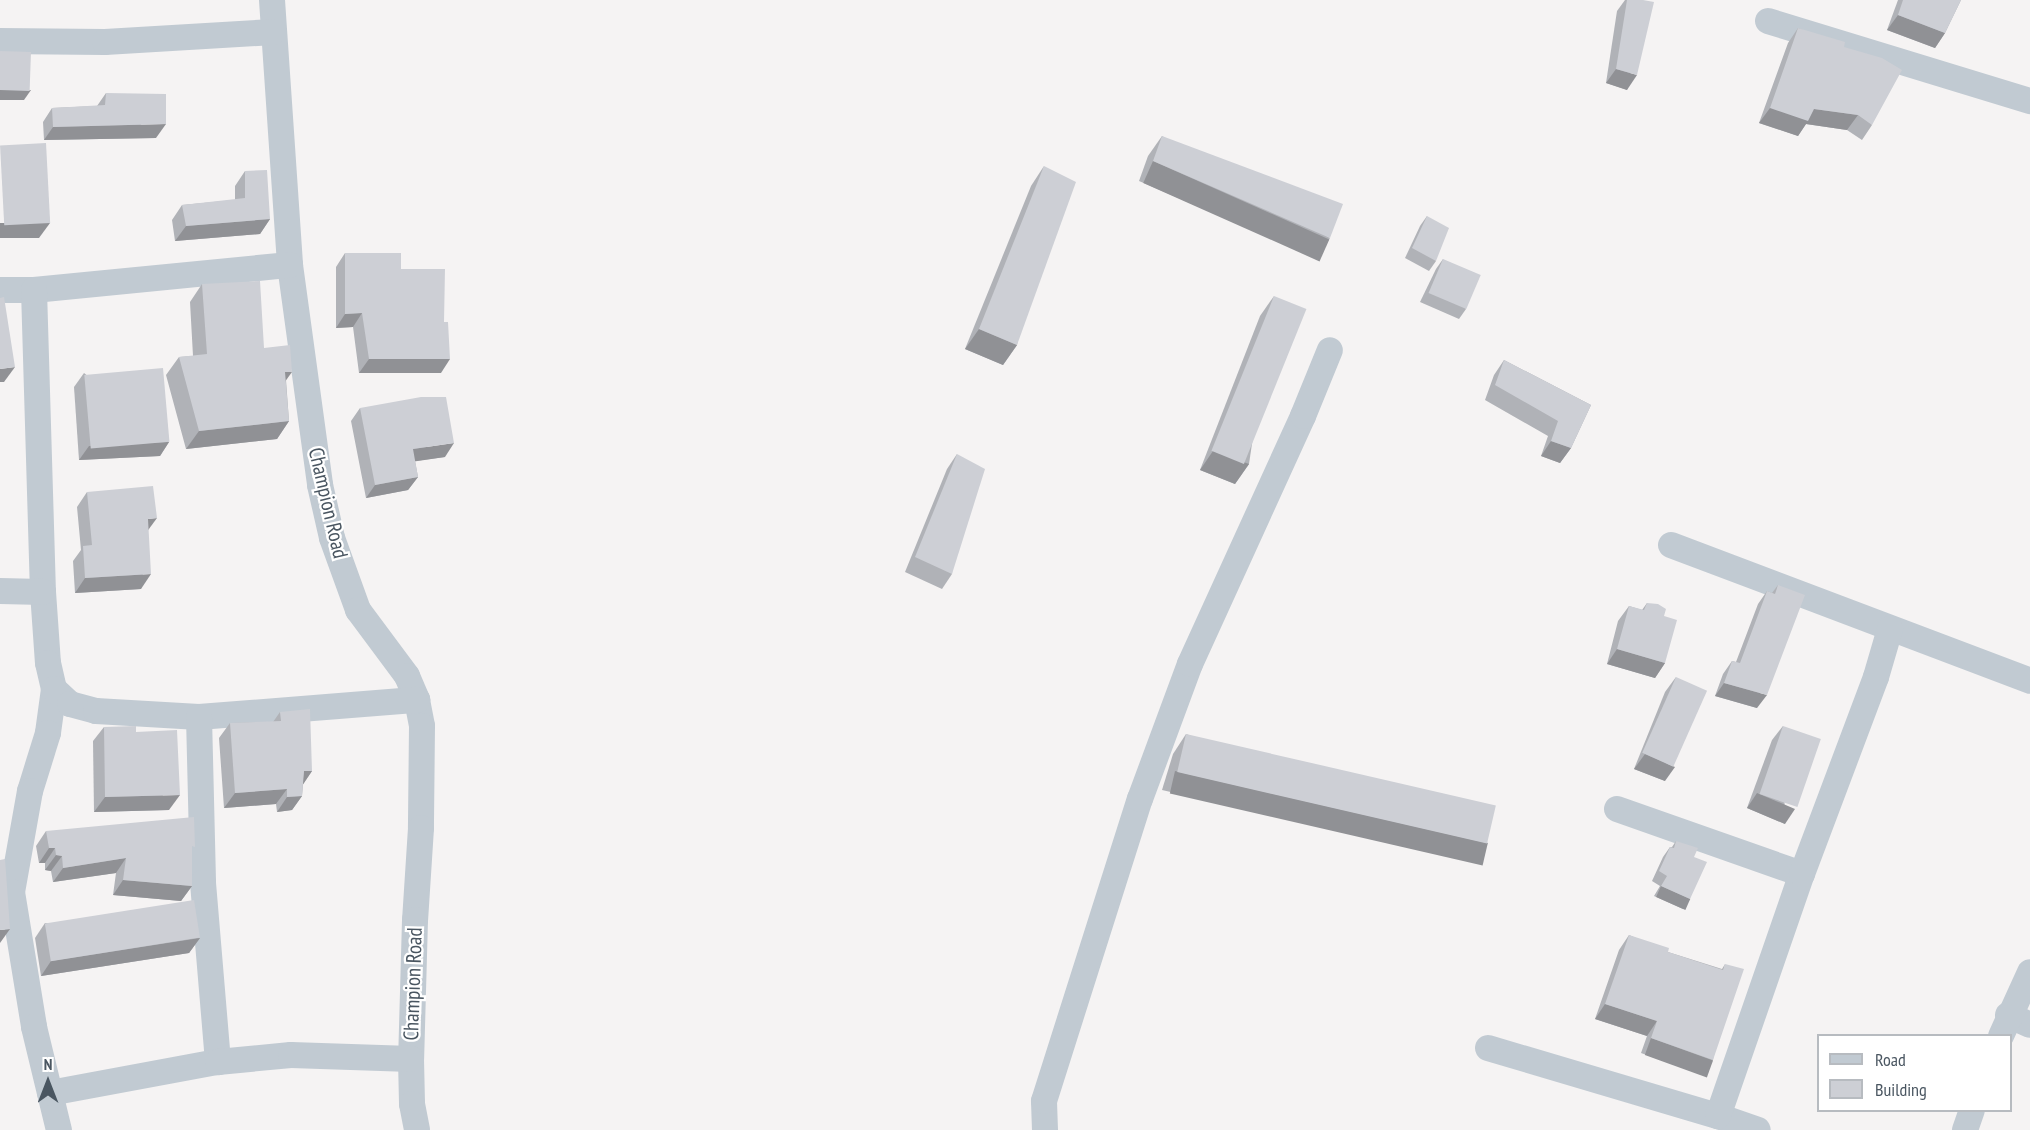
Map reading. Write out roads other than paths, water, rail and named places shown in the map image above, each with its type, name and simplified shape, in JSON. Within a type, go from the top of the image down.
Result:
[{"type":"street","name":"Champion Road","points":[[272,0],[290,265],[320,485],[332,538],[358,610],[407,676],[417,700],[422,726],[421,828],[415,920],[411,1059],[412,1104],[417,1130]]},
{"type":"street","points":[[1768,21],[2030,101]]},
{"type":"street","points":[[0,41],[105,42],[274,32]]},
{"type":"street","points":[[0,290],[34,290],[290,265]]},
{"type":"street","points":[[34,290],[44,592],[48,663],[54,689],[48,733],[30,791],[12,892],[34,1027],[59,1130]]},
{"type":"street","points":[[1045,1130],[1044,1101],[1144,789],[1190,664],[1303,416],[1330,350]]},
{"type":"street","points":[[1671,545],[2030,681]]},
{"type":"street","points":[[0,591],[44,592]]},
{"type":"street","points":[[1718,1116],[1802,874],[1841,775],[1890,629]]},
{"type":"street","points":[[54,689],[70,704],[96,711],[199,717],[417,700]]},
{"type":"street","points":[[199,717],[203,883],[218,1062]]},
{"type":"street","points":[[1617,810],[1802,874]]},
{"type":"street","points":[[2013,1025],[2030,972]]},
{"type":"street","points":[[1488,1048],[1758,1130]]},
{"type":"street","points":[[50,1093],[218,1062],[291,1054],[411,1059]]},
{"type":"street","points":[[1965,1130],[1971,1112]]}]
